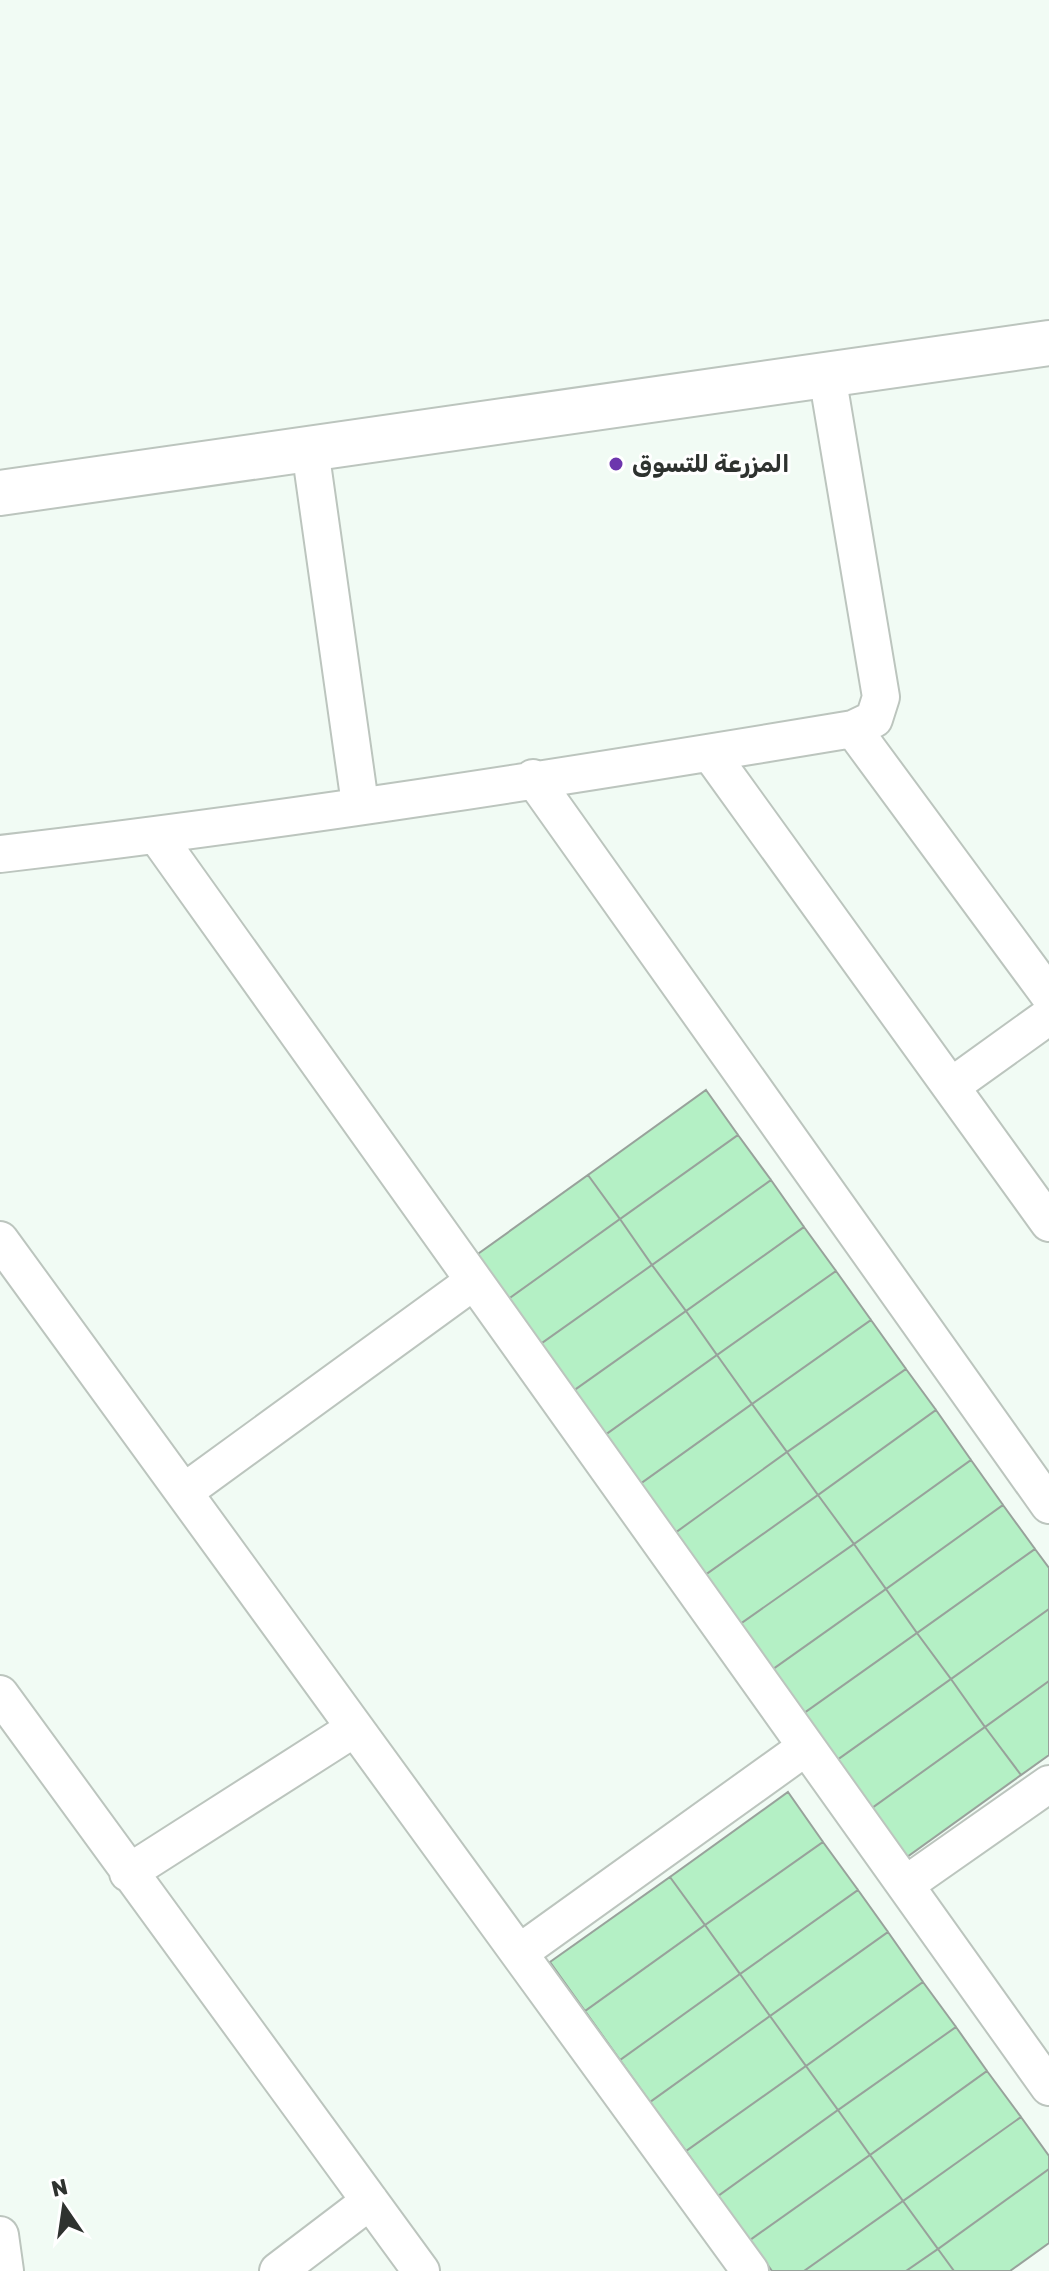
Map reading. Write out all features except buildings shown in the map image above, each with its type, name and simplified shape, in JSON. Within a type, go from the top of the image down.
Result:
[{"type":"street","points":[[0,493],[1049,343]]},
{"type":"street","points":[[0,854],[157,836],[710,753],[853,729],[874,719],[881,697],[827,375]]},
{"type":"street","points":[[310,449],[360,804]]},
{"type":"street","points":[[853,729],[1049,995]]},
{"type":"street","points":[[710,753],[953,1085],[1049,1223]]},
{"type":"street","points":[[533,778],[1049,1505]]},
{"type":"street","points":[[157,836],[1049,2087]]},
{"type":"street","points":[[953,1085],[1049,1016]]},
{"type":"street","points":[[0,1240],[750,2271]]},
{"type":"street","points":[[184,1492],[474,1281]]},
{"type":"street","points":[[0,1694],[421,2271]]},
{"type":"street","points":[[128,1873],[355,1728]]},
{"type":"street","points":[[519,1953],[806,1747]]},
{"type":"street","points":[[905,1885],[1049,1784]]},
{"type":"street","points":[[278,2271],[370,2201]]},
{"type":"street","points":[[0,2235],[5,2271]]},
{"type":"place","name":"المزرعة للتسوق","points":[[616,464]]}]
